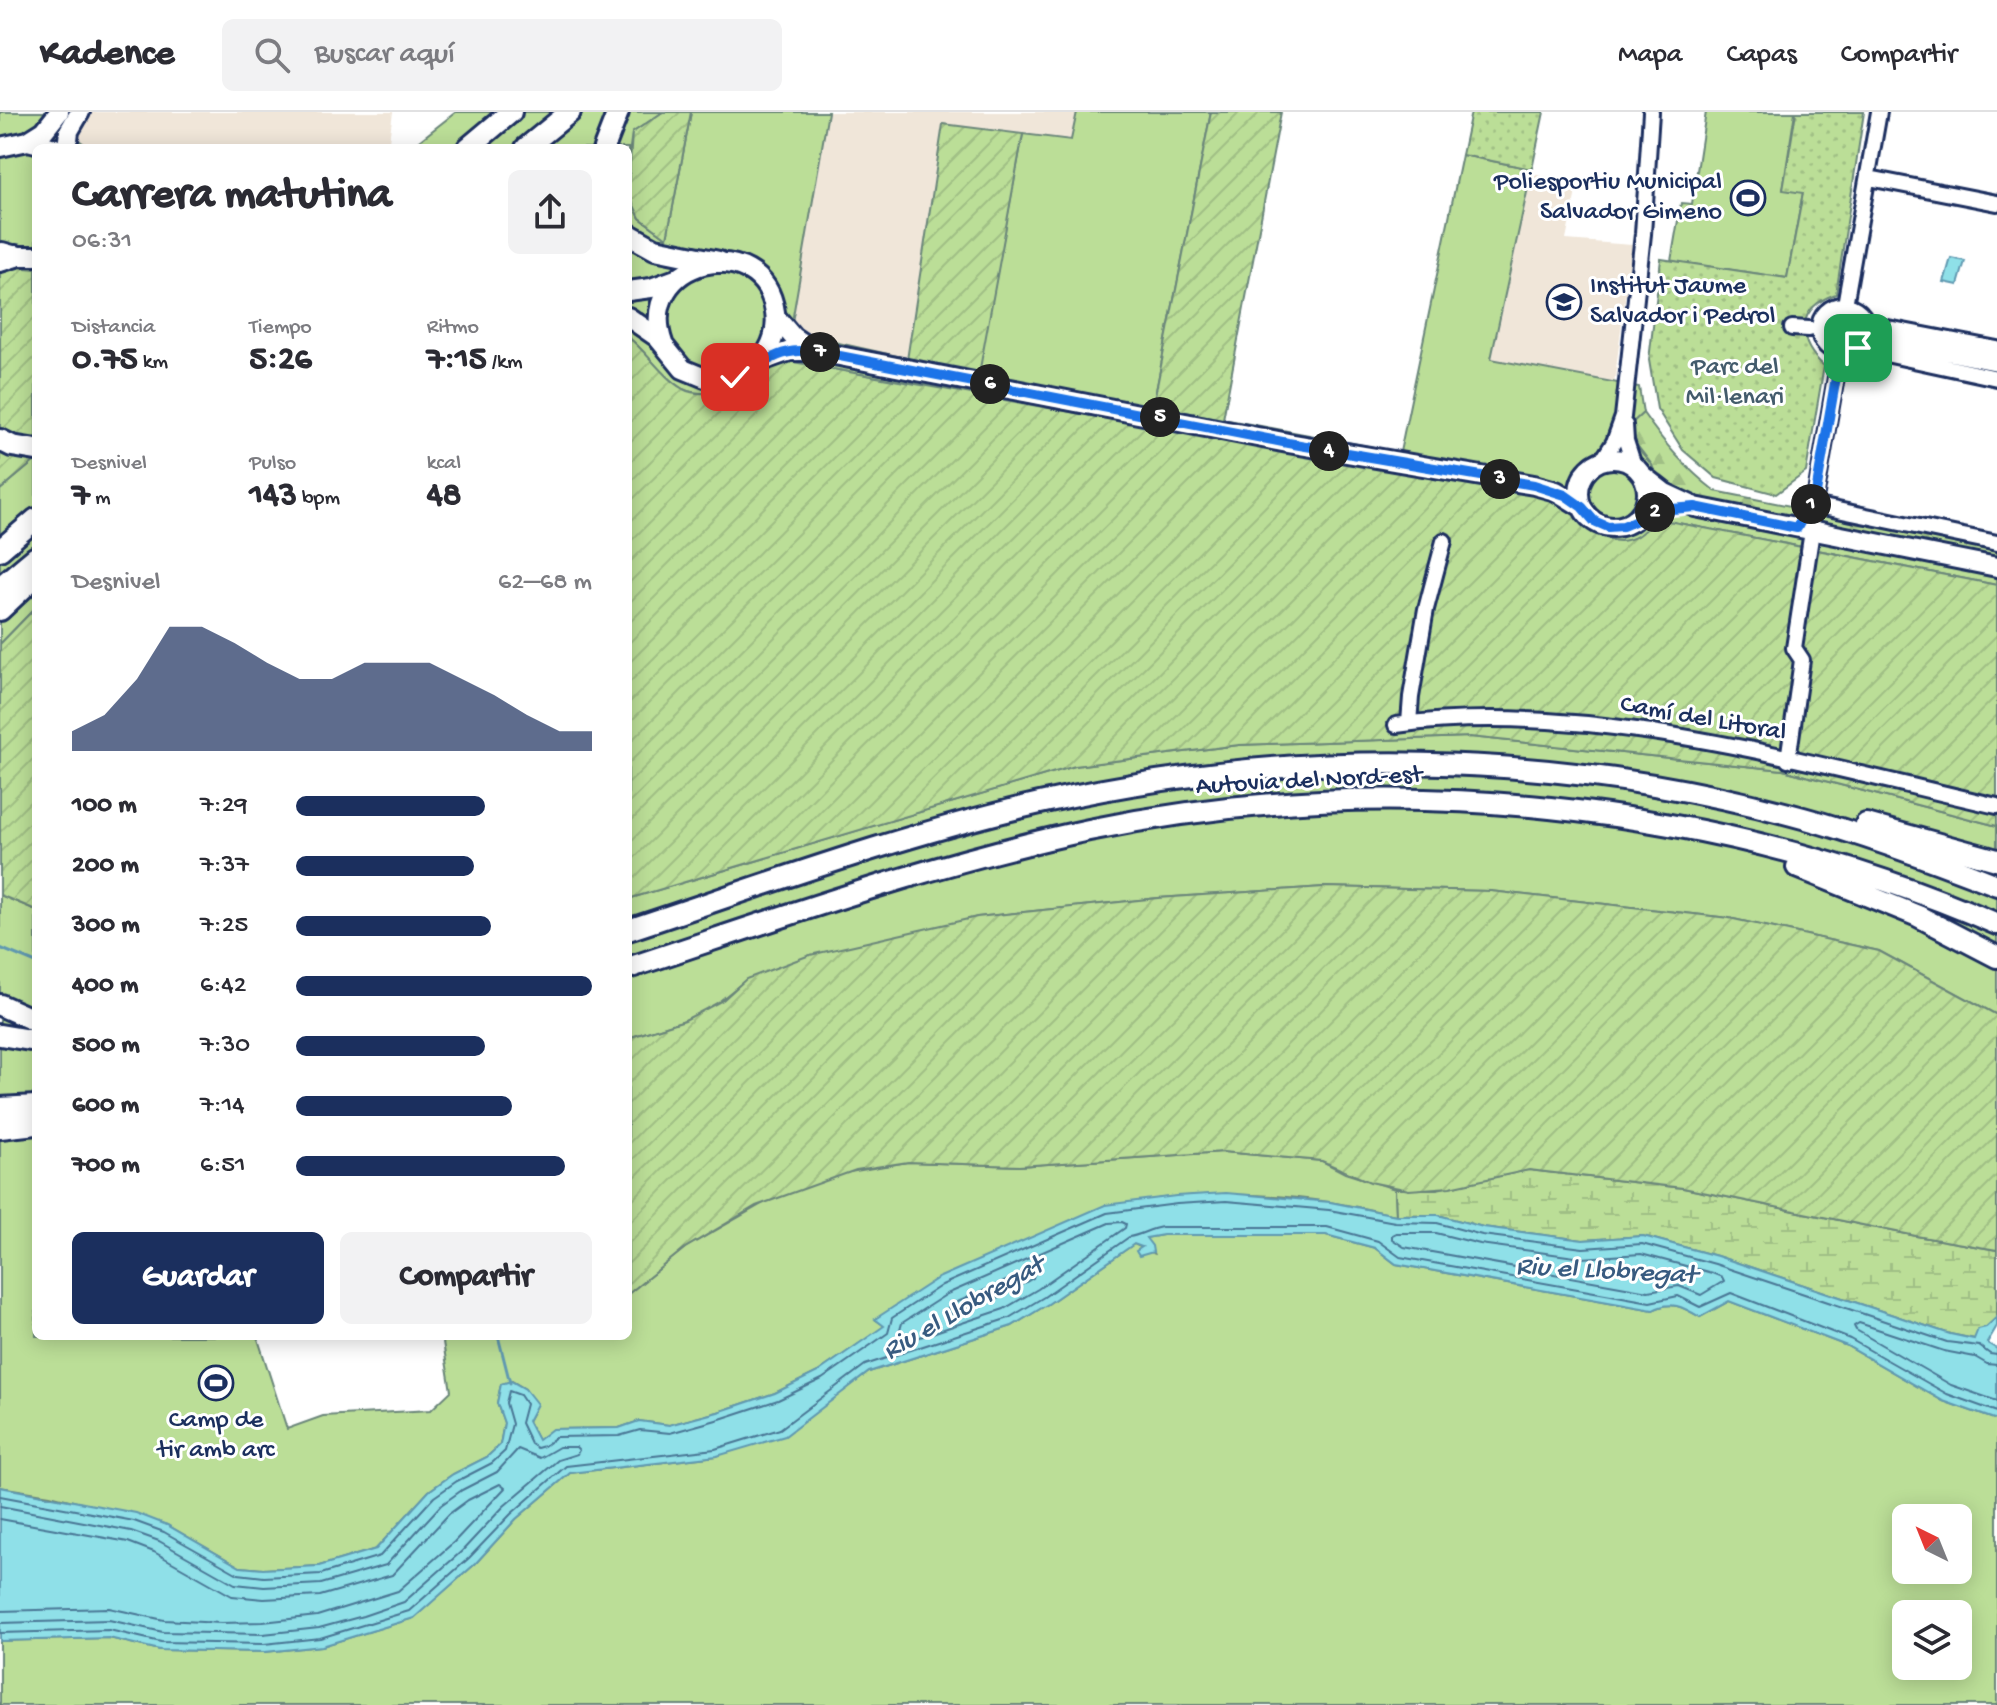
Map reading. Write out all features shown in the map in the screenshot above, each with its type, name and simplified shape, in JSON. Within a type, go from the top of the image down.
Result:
[{"type":"highway","points":[[473,144],[511,112]]},
{"type":"highway","points":[[531,144],[570,112]]},
{"type":"highway","points":[[606,144],[618,112]]},
{"type":"highway","points":[[632,236],[655,249],[719,262]]},
{"type":"highway","points":[[0,440],[12,446],[32,449]]},
{"type":"highway","points":[[0,532],[32,506]]},
{"type":"highway","points":[[0,550],[32,522]]},
{"type":"highway","points":[[0,587],[32,560]]},
{"type":"highway","points":[[0,610],[32,580]]},
{"type":"highway","name":"Autovia del Nord-est","points":[[632,929],[995,814],[1082,794],[1228,772],[1340,764],[1459,765],[1606,778],[1730,800],[1860,835],[1997,885]]},
{"type":"highway","points":[[1730,800],[1866,824],[1997,860]]},
{"type":"highway","name":"Autovia del Nord-est","points":[[632,967],[994,852],[1092,829],[1209,811],[1326,801],[1456,801],[1569,810],[1719,835],[1856,871],[1997,924]]},
{"type":"highway","points":[[1719,835],[1918,916],[1997,957]]},
{"type":"highway","points":[[0,1005],[32,1019]]},
{"type":"highway","points":[[0,1035],[32,1040]]},
{"type":"highway","points":[[0,1108],[32,1106]]},
{"type":"highway","points":[[0,1128],[32,1124]]},
{"type":"main road","points":[[0,147],[28,141],[44,131],[59,112]]},
{"type":"main road","points":[[67,144],[69,131],[80,112]]},
{"type":"main road","points":[[28,141],[40,144]]},
{"type":"main road","points":[[632,290],[676,279],[699,265],[719,262],[740,267],[758,279],[771,296],[776,317],[771,343],[756,364]]},
{"type":"main road","points":[[664,346],[659,328],[659,310],[665,293],[676,279]]},
{"type":"main road","points":[[776,317],[793,337],[814,351]]},
{"type":"main road","points":[[632,320],[652,333],[683,369],[705,378],[735,377],[756,364],[790,351],[814,351],[1288,443],[1534,485],[1556,491],[1604,526],[1620,527],[1661,510],[1695,507],[1805,524],[1997,567]]},
{"type":"main road","points":[[1534,485],[1564,480],[1595,465],[1620,460],[1638,470],[1665,493],[1695,507]]},
{"type":"main road","points":[[1582,507],[1580,487],[1595,465]]},
{"type":"main road","points":[[1634,521],[1647,499],[1647,486],[1638,470]]},
{"type":"street","points":[[1595,465],[1613,445],[1623,417],[1643,234],[1651,112]]},
{"type":"street","points":[[1845,305],[1879,112]]},
{"type":"street","points":[[1869,178],[1997,203]]},
{"type":"street","points":[[1840,354],[1823,344],[1819,328],[1820,320],[1830,309],[1845,305],[1859,311],[1861,336]]},
{"type":"street","points":[[1792,328],[1809,329]]},
{"type":"street","points":[[1825,330],[1997,349]]},
{"type":"street","points":[[1788,760],[1802,660],[1794,648],[1805,524],[1816,493],[1840,354],[1861,336]]},
{"type":"street","points":[[1861,336],[1997,378]]},
{"type":"street","points":[[1876,339],[1997,363]]},
{"type":"street","points":[[1623,417],[1627,448],[1638,470]]},
{"type":"street","points":[[1816,493],[1823,507]]},
{"type":"street","points":[[1805,524],[1823,507]]},
{"type":"street","points":[[1823,507],[1997,543]]},
{"type":"street","name":"Camí del Litoral","points":[[1444,541],[1426,609],[1411,697],[1403,724],[1464,718],[1588,724],[1659,733],[1997,806]]},
{"type":"shaded area","points":[[66,112],[393,112],[389,144],[84,144]]},
{"type":"shaded area","points":[[828,112],[1077,112],[1071,140],[943,124],[907,360],[807,336],[792,322]]},
{"type":"shaded area","name":"Institut Jaume Salvador i Pedrol","points":[[1531,174],[1578,182],[1566,240],[1632,245],[1614,384],[1491,359]]},
{"type":"green space","points":[[0,112],[66,112],[84,144],[32,144],[32,269],[13,267],[0,258]]},
{"type":"green space","points":[[456,112],[663,112],[632,133],[630,144],[415,144]]},
{"type":"green space","points":[[663,112],[691,112],[667,238],[640,218],[632,201],[632,133]]},
{"type":"green space","points":[[691,112],[828,112],[792,322],[807,336],[978,374],[1023,134],[1071,140],[1077,112],[1211,112],[1153,406],[1400,452],[1462,155],[1532,169],[1491,359],[1639,387],[1643,413],[1631,424],[1635,444],[1652,465],[1659,484],[1997,560],[1997,585],[1658,519],[1638,536],[1616,541],[1594,532],[1560,500],[782,360],[735,386],[707,393],[694,392],[683,389],[668,378],[632,341],[632,201],[640,218],[667,238]]},
{"type":"green space","points":[[1211,112],[1281,112],[1223,419],[1153,406]]},
{"type":"green space","points":[[1471,112],[1544,112],[1532,169],[1462,155]]},
{"type":"green space","name":"Poliesportiu Municipal Salvador Gimeno","points":[[1706,112],[1795,112],[1783,189],[1803,192],[1787,278],[1671,261],[1681,203],[1692,204]]},
{"type":"green space","name":"Parc del Mil·lenari","points":[[1796,112],[1864,112],[1836,294],[1814,307],[1804,325],[1808,346],[1824,366],[1806,472],[1776,494],[1716,478],[1683,450],[1657,409],[1649,360],[1661,259],[1787,278],[1803,193],[1783,190]]},
{"type":"green space","points":[[943,124],[1023,134],[979,374],[907,360]]},
{"type":"green space","points":[[0,258],[13,267],[32,269],[32,463],[0,490]]},
{"type":"green space","points":[[632,341],[668,378],[694,393],[721,391],[749,381],[782,360],[1560,500],[1594,532],[1615,541],[1637,536],[1658,519],[1997,585],[1997,826],[1783,770],[1470,737],[1239,745],[1075,766],[632,898]]},
{"type":"green space","points":[[1643,413],[1676,455],[1715,491],[1997,547],[1997,560],[1679,496],[1659,484],[1652,465],[1636,444],[1631,424]]},
{"type":"green space","points":[[32,463],[32,611],[0,644],[0,490]]},
{"type":"green space","points":[[32,611],[32,908],[0,895],[0,644]]},
{"type":"green space","points":[[1470,737],[1783,770],[1997,826],[1997,1015],[1879,951],[1729,918],[1490,891],[1324,887],[1158,898],[977,917],[747,979],[711,1008],[632,1037],[632,898],[1075,766],[1239,745]]},
{"type":"green space","points":[[1324,887],[1490,891],[1729,918],[1879,951],[1997,1015],[1997,1250],[1683,1188],[1529,1170],[1450,1187],[1409,1190],[1370,1182],[1322,1161],[1223,1152],[1019,1166],[908,1162],[856,1170],[756,1206],[685,1248],[632,1291],[632,1037],[685,1020],[723,1000],[746,979],[810,955],[977,917],[1158,898]]},
{"type":"green space","points":[[0,895],[32,908],[32,1340],[258,1340],[287,1429],[323,1416],[431,1410],[451,1391],[443,1340],[632,1340],[632,1291],[685,1248],[769,1200],[844,1173],[908,1162],[1019,1166],[1223,1152],[1322,1161],[1345,1173],[1395,1189],[1396,1215],[1329,1202],[1260,1195],[1188,1196],[1143,1201],[876,1320],[885,1326],[818,1372],[775,1393],[669,1425],[639,1421],[619,1428],[553,1429],[538,1441],[528,1421],[534,1410],[525,1389],[512,1381],[501,1384],[497,1403],[504,1423],[500,1445],[487,1457],[453,1474],[429,1491],[376,1549],[319,1566],[240,1567],[167,1525],[50,1495],[0,1487]]},
{"type":"green space","points":[[1528,1170],[1683,1188],[1997,1250],[1997,1317],[1975,1339],[1950,1334],[1717,1256],[1643,1236],[1583,1240],[1483,1227],[1438,1215],[1396,1215],[1395,1189],[1437,1189]]},
{"type":"green space","points":[[1163,1235],[1326,1235],[1375,1248],[1396,1264],[1653,1310],[1666,1305],[1677,1306],[1700,1317],[1729,1301],[1847,1346],[1943,1401],[1997,1420],[1997,1705],[0,1705],[0,1641],[109,1638],[160,1650],[265,1652],[322,1646],[413,1618],[475,1564],[516,1519],[570,1473],[717,1456],[835,1397],[869,1372],[1012,1326],[1134,1244],[1153,1253],[1145,1238]]},
{"type":"water","points":[[1951,258],[1965,261],[1958,285],[1944,282]]},
{"type":"water","name":"Riu el Llobregat","points":[[1226,1193],[1330,1202],[1396,1215],[1438,1215],[1483,1227],[1583,1240],[1643,1236],[1717,1256],[1950,1334],[1974,1339],[1978,1329],[1986,1327],[1997,1317],[1997,1326],[1987,1343],[1997,1349],[1997,1420],[1943,1401],[1847,1346],[1729,1301],[1700,1317],[1677,1306],[1666,1305],[1653,1310],[1396,1264],[1375,1248],[1326,1235],[1163,1235],[1146,1238],[1153,1252],[1139,1256],[1136,1251],[1142,1247],[1134,1244],[1012,1326],[869,1372],[785,1436],[717,1456],[570,1473],[516,1519],[475,1564],[414,1618],[322,1646],[265,1652],[160,1650],[109,1638],[0,1641],[0,1487],[136,1513],[167,1525],[240,1567],[319,1566],[376,1549],[429,1491],[453,1474],[487,1457],[500,1445],[504,1423],[497,1403],[501,1384],[511,1381],[525,1389],[537,1404],[528,1421],[538,1440],[552,1429],[619,1428],[639,1421],[669,1425],[775,1393],[818,1372],[884,1326],[875,1319],[938,1278],[1105,1205]]},
{"type":"waterway","points":[[1884,772],[1978,794]]},
{"type":"waterway","points":[[0,948],[32,961]]},
{"type":"waterway","points":[[499,1340],[510,1383]]},
{"type":"place","name":"Poliesportiu Municipal Salvador Gimeno","points":[[1748,198]]},
{"type":"place","name":"Institut Jaume Salvador i Pedrol","points":[[1564,302]]},
{"type":"place","name":"Camp de tir amb arc","points":[[216,1383]]},
{"type":"route","points":[[735,377],[780,353],[814,351],[1390,462],[1534,485],[1565,495],[1582,507],[1591,519],[1604,526],[1623,526],[1661,510],[1695,507],[1797,528],[1816,493],[1840,354],[1858,348]]}]
